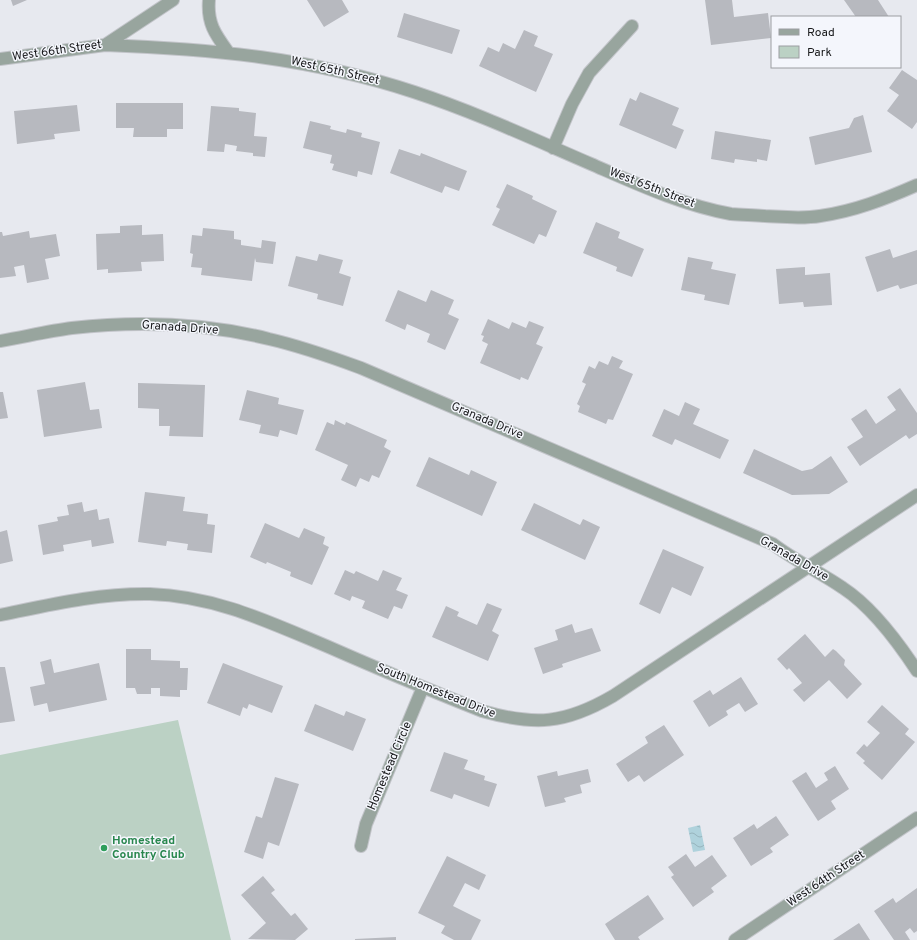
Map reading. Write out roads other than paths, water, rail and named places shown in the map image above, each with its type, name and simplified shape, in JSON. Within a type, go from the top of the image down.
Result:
[{"type":"street","name":"West 66th Street","points":[[0,59],[105,45],[173,0]]},
{"type":"street","points":[[209,0],[208,15],[215,34],[228,52]]},
{"type":"street","points":[[553,148],[572,104],[589,73],[632,26]]},
{"type":"street","name":"West 65th Street","points":[[105,45],[184,48],[228,52],[290,60],[345,71],[415,92],[684,202],[732,214],[791,218],[819,216],[877,202],[917,185]]},
{"type":"street","name":"Granada Drive","points":[[0,341],[71,328],[146,324],[211,328],[267,338],[313,351],[368,371],[773,544],[787,555],[810,566],[845,589],[867,608],[903,650],[917,670]]},
{"type":"street","name":"South Homestead Drive","points":[[0,615],[76,600],[124,594],[178,597],[222,605],[281,627],[482,711],[510,720],[549,720],[573,716],[614,696],[917,495]]},
{"type":"street","name":"Homestead Circle","points":[[361,846],[366,824],[423,687]]},
{"type":"street","name":"West 64th Street","points":[[735,940],[917,818]]},
{"type":"water","points":[[700,825],[705,850],[693,852],[688,828]]},
{"type":"place","name":"Homestead Country Club","points":[[104,848]]}]
